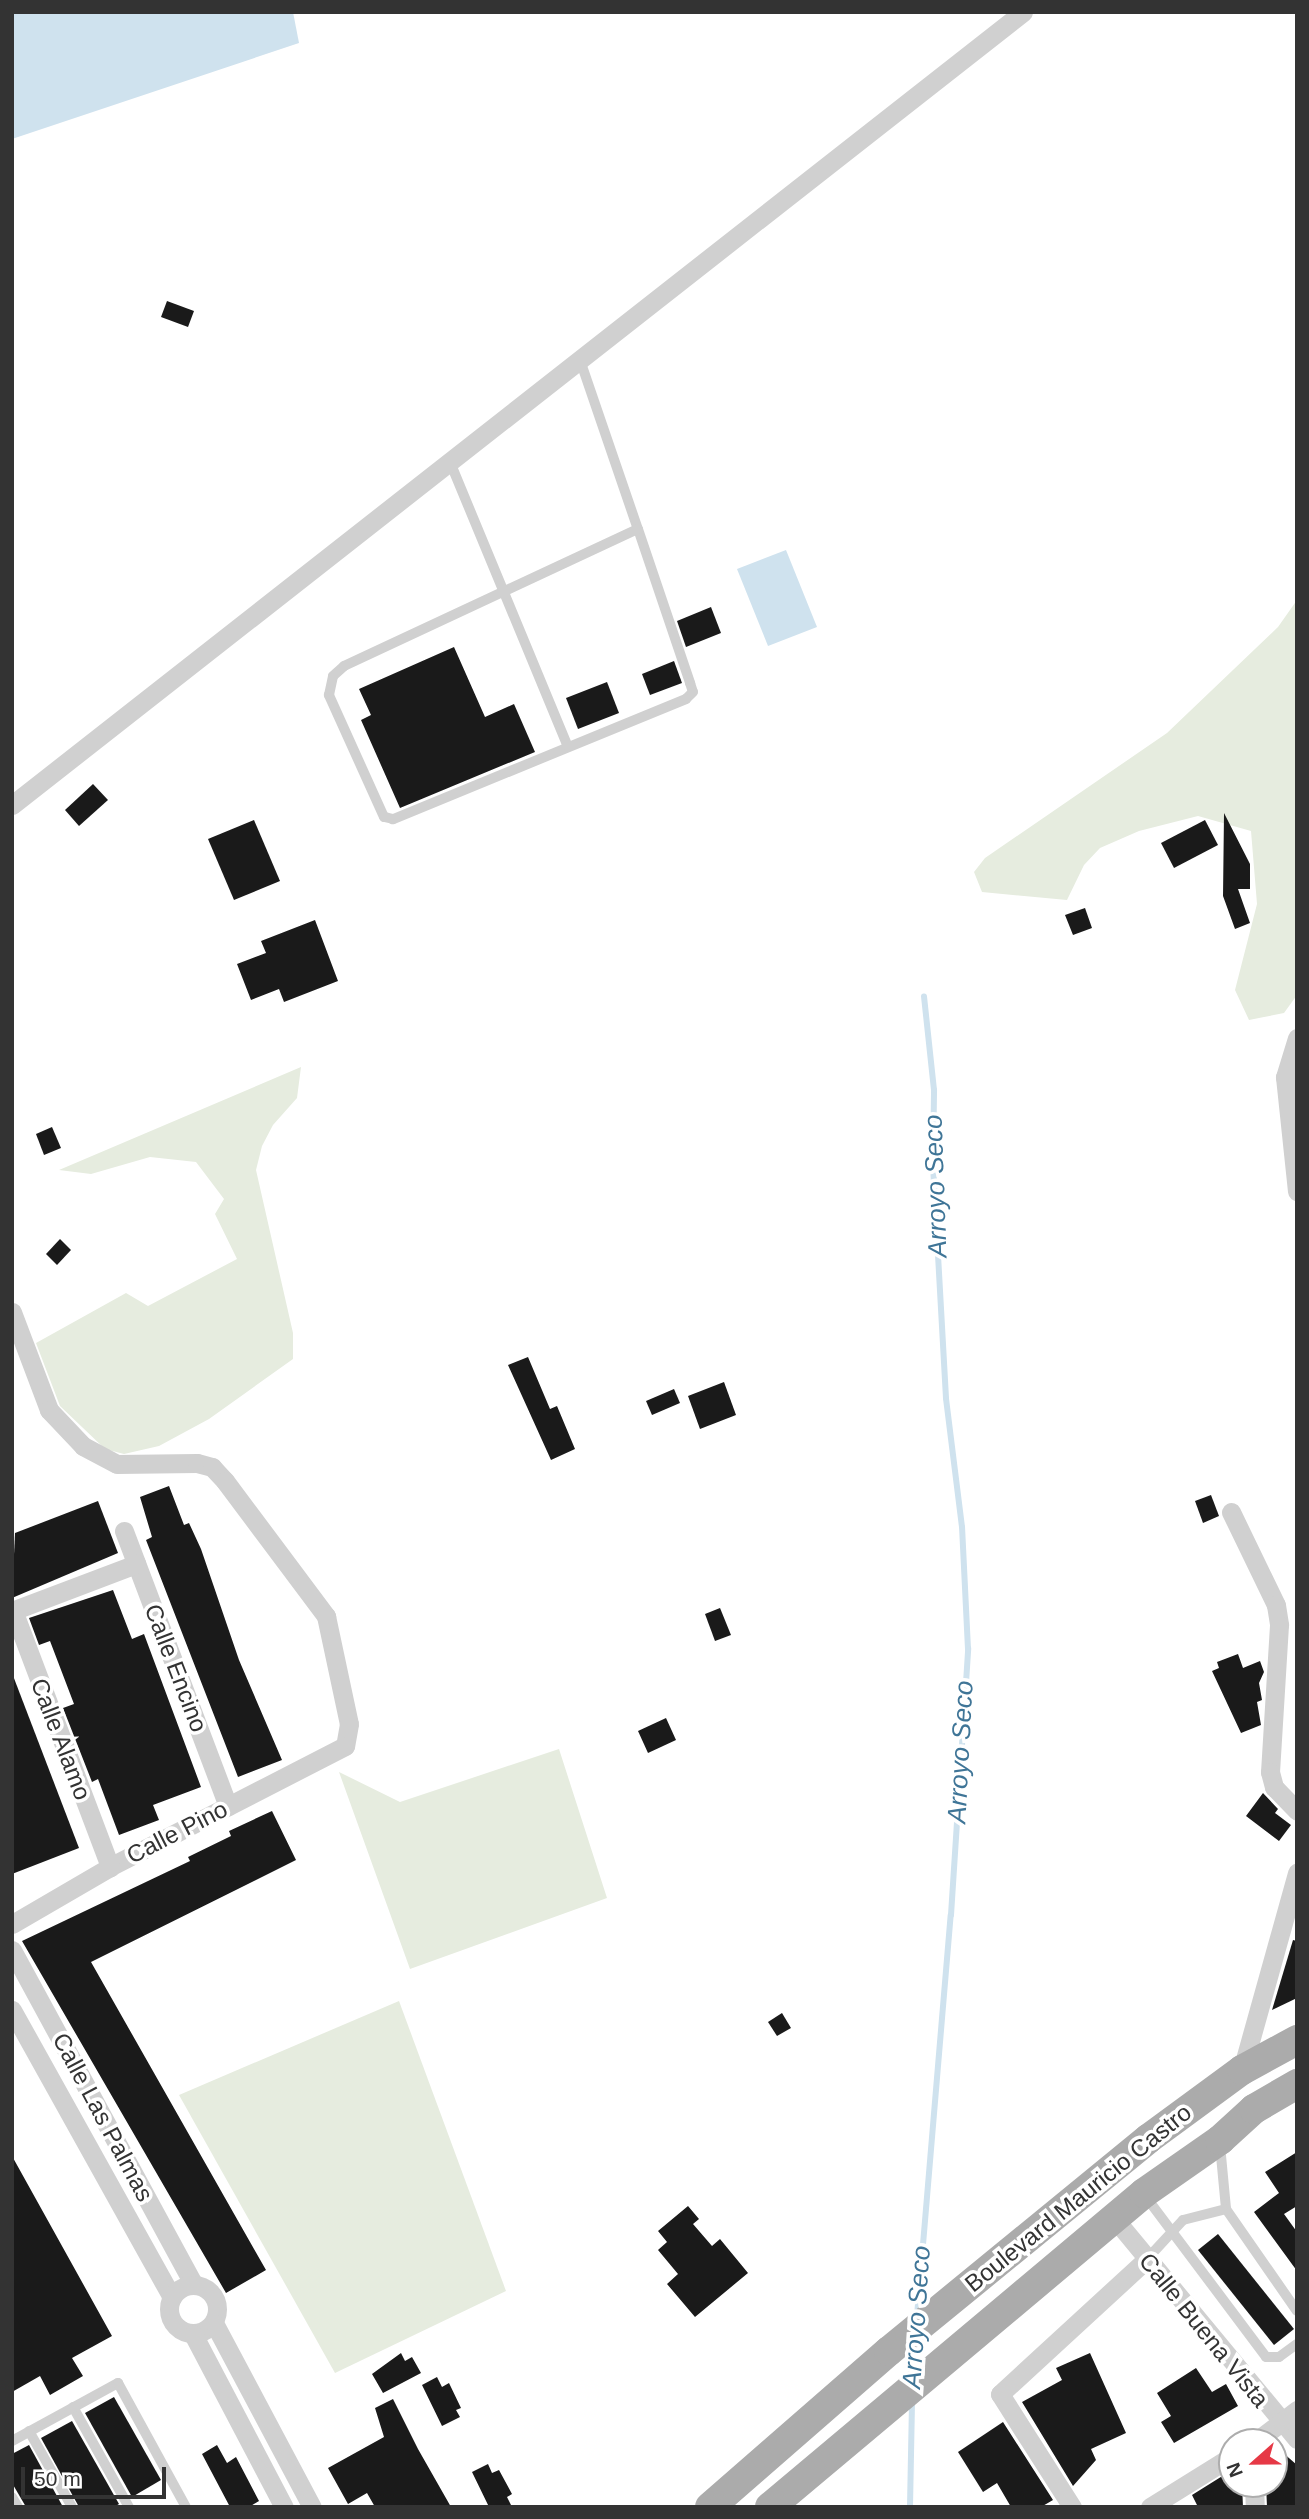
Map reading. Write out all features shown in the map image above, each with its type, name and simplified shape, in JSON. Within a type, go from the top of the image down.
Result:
[{"type":"main road","name":"Boulevard Mauricio Castro","points":[[710,2507],[889,2351],[1148,2139],[1242,2070],[1297,2040]]},
{"type":"main road","name":"Boulevard Mauricio Castro","points":[[771,2507],[936,2365],[1144,2193],[1220,2140],[1254,2109],[1297,2084]]},
{"type":"street","points":[[12,805],[1023,12]]},
{"type":"street","points":[[1297,1038],[1284,1077],[1297,1191]]},
{"type":"street","name":"Calle Pino","points":[[12,1312],[49,1410],[83,1446],[117,1464],[212,1466],[225,1481],[326,1616],[348,1710],[345,1746],[110,1867],[12,1924]]},
{"type":"street","points":[[1231,1512],[1276,1605],[1279,1625],[1270,1772],[1274,1787],[1297,1811]]},
{"type":"street","name":"Calle Encino","points":[[124,1531],[228,1806]]},
{"type":"street","points":[[13,1611],[136,1564]]},
{"type":"street","name":"Calle Alamo","points":[[13,1611],[110,1867]]},
{"type":"street","points":[[1242,2070],[1297,1873]]},
{"type":"street","name":"Calle Las Palmas","points":[[12,1950],[194,2285]]},
{"type":"street","name":"Calle Las Palmas","points":[[12,2010],[172,2298]]},
{"type":"street","name":"Calle Buena Vista","points":[[1114,2218],[1282,2425],[1297,2439]]},
{"type":"street","points":[[1072,2507],[1000,2394],[1147,2259]]},
{"type":"street","points":[[192,2334],[214,2323],[218,2313],[215,2298],[194,2285],[181,2288],[172,2298],[172,2321],[192,2334],[284,2507]]},
{"type":"street","points":[[214,2323],[312,2507]]},
{"type":"street","points":[[1277,2428],[1297,2410]]},
{"type":"street","points":[[1150,2507],[1218,2465]]},
{"type":"lane","points":[[580,360],[638,529],[692,692],[686,699],[393,819],[384,817],[329,695],[333,676],[344,666],[503,589],[638,529]]},
{"type":"lane","points":[[450,462],[568,747]]},
{"type":"lane","points":[[1220,2140],[1226,2209],[1297,2311]]},
{"type":"lane","points":[[1144,2193],[1169,2231],[1266,2357],[1279,2357],[1297,2344]]},
{"type":"lane","points":[[1147,2259],[1169,2231],[1200,2213],[1226,2209]]},
{"type":"lane","points":[[12,2441],[118,2383],[186,2507]]},
{"type":"lane","points":[[73,2407],[129,2507]]},
{"type":"lane","points":[[29,2431],[72,2507]]},
{"type":"lane","points":[[12,2497],[18,2507]]},
{"type":"shaded area","points":[[1297,600],[1297,995],[1284,1013],[1249,1020],[1235,990],[1257,904],[1251,831],[1198,816],[1139,831],[1100,848],[1084,865],[1067,900],[982,892],[974,872],[985,858],[1167,733],[1278,627]]},
{"type":"shaded area","points":[[301,1067],[297,1098],[273,1125],[262,1146],[256,1170],[293,1333],[293,1359],[209,1419],[159,1446],[124,1454],[105,1449],[60,1406],[36,1343],[126,1293],[148,1306],[237,1259],[215,1214],[224,1199],[196,1162],[150,1157],[91,1174],[59,1170]]},
{"type":"shaded area","points":[[559,1749],[607,1898],[410,1969],[339,1772],[400,1802]]},
{"type":"shaded area","points":[[399,2001],[506,2291],[335,2373],[179,2095]]},
{"type":"water","points":[[12,12],[293,12],[299,43],[12,139]]},
{"type":"water","points":[[786,550],[817,627],[768,646],[737,569]]},
{"type":"building","points":[[167,301],[194,311],[188,327],[161,317]]},
{"type":"building","points":[[711,607],[721,633],[686,647],[677,621]]},
{"type":"building","points":[[454,647],[485,717],[514,704],[535,752],[400,808],[361,720],[371,715],[359,689]]},
{"type":"building","points":[[674,661],[682,683],[650,695],[642,674]]},
{"type":"building","points":[[607,682],[619,713],[578,729],[566,698]]},
{"type":"building","points":[[93,784],[108,800],[79,826],[65,810]]},
{"type":"building","points":[[1224,813],[1250,864],[1250,889],[1238,889],[1250,923],[1235,929],[1223,896]]},
{"type":"building","points":[[254,820],[280,881],[234,900],[208,839]]},
{"type":"building","points":[[1205,820],[1218,845],[1174,868],[1161,843]]},
{"type":"building","points":[[1085,908],[1092,928],[1073,935],[1065,915]]},
{"type":"building","points":[[315,920],[338,981],[284,1002],[279,989],[251,1000],[237,964],[266,953],[261,941]]},
{"type":"building","points":[[52,1127],[61,1148],[44,1155],[36,1134]]},
{"type":"building","points":[[60,1239],[71,1250],[57,1265],[46,1254]]},
{"type":"building","points":[[528,1357],[550,1409],[557,1406],[575,1449],[551,1460],[508,1365]]},
{"type":"building","points":[[724,1382],[736,1415],[700,1429],[688,1396]]},
{"type":"building","points":[[674,1389],[680,1403],[652,1415],[646,1401]]},
{"type":"building","points":[[169,1486],[184,1525],[189,1523],[201,1549],[239,1660],[282,1760],[238,1777],[146,1540],[152,1537],[140,1497]]},
{"type":"building","points":[[1211,1495],[1219,1516],[1203,1523],[1195,1501]]},
{"type":"building","points":[[98,1501],[118,1553],[12,1598],[15,1533]]},
{"type":"building","points":[[113,1590],[132,1639],[144,1634],[201,1787],[153,1805],[159,1820],[119,1835],[98,1779],[92,1782],[63,1708],[74,1704],[50,1641],[39,1645],[29,1618]]},
{"type":"building","points":[[720,1608],[731,1635],[715,1641],[705,1614]]},
{"type":"building","points":[[1238,1654],[1243,1668],[1260,1661],[1264,1672],[1259,1683],[1262,1700],[1257,1702],[1261,1725],[1241,1733],[1212,1671],[1219,1668],[1217,1662]]},
{"type":"building","points":[[12,1673],[79,1848],[12,1874]]},
{"type":"building","points":[[666,1718],[676,1740],[648,1753],[638,1731]]},
{"type":"building","points":[[1263,1793],[1278,1809],[1275,1813],[1291,1825],[1279,1841],[1246,1816]]},
{"type":"building","points":[[272,1811],[296,1860],[91,1962],[266,2270],[226,2293],[22,1941],[190,1861],[188,1857],[231,1836],[229,1831]]},
{"type":"building","points":[[1293,1940],[1297,1941],[1297,1998],[1272,2010]]},
{"type":"building","points":[[782,2013],[791,2028],[777,2036],[768,2022]]},
{"type":"building","points":[[1297,2152],[1297,2206],[1284,2214],[1297,2232],[1297,2271],[1254,2212],[1279,2193],[1265,2172]]},
{"type":"building","points":[[12,2156],[112,2336],[72,2358],[83,2376],[50,2395],[40,2376],[12,2392]]},
{"type":"building","points":[[688,2206],[699,2219],[693,2224],[712,2246],[720,2239],[748,2273],[695,2317],[667,2284],[678,2274],[658,2250],[667,2242],[658,2231]]},
{"type":"building","points":[[1218,2234],[1294,2329],[1274,2345],[1198,2250]]},
{"type":"building","points":[[401,2353],[405,2361],[412,2357],[421,2373],[383,2393],[372,2374]]},
{"type":"building","points":[[1090,2353],[1126,2433],[1091,2449],[1096,2460],[1073,2486],[1022,2402],[1062,2380],[1056,2368]]},
{"type":"building","points":[[1196,2368],[1212,2392],[1226,2384],[1238,2406],[1174,2443],[1161,2422],[1171,2416],[1157,2393]]},
{"type":"building","points":[[437,2377],[442,2387],[449,2383],[461,2408],[456,2410],[460,2417],[442,2426],[422,2385]]},
{"type":"building","points":[[114,2397],[161,2480],[132,2497],[85,2413]]},
{"type":"building","points":[[393,2399],[451,2507],[375,2507],[367,2493],[348,2504],[328,2468],[384,2437],[375,2408]]},
{"type":"building","points":[[72,2421],[119,2504],[114,2507],[79,2507],[41,2438]]},
{"type":"building","points":[[1003,2422],[1053,2500],[1041,2507],[1011,2507],[997,2483],[983,2492],[958,2452]]},
{"type":"building","points":[[29,2445],[63,2507],[26,2507],[12,2483],[12,2454]]},
{"type":"building","points":[[217,2445],[227,2463],[236,2457],[259,2501],[249,2507],[230,2507],[202,2454]]},
{"type":"building","points":[[1288,2457],[1297,2465],[1297,2507],[1267,2507],[1267,2498],[1288,2498]]},
{"type":"building","points":[[488,2464],[492,2473],[499,2470],[512,2494],[507,2497],[512,2507],[489,2507],[472,2472]]},
{"type":"building","points":[[1218,2479],[1218,2498],[1243,2498],[1243,2507],[1198,2507],[1192,2495]]},
{"type":"waterway","name":"Arroyo Seco","points":[[917,2316],[951,1915],[968,1649],[962,1527],[946,1398],[933,1165],[934,1090],[924,997]]},
{"type":"waterway","name":"Arroyo Seco","points":[[913,2375],[915,2341]]},
{"type":"waterway","name":"Arroyo Seco","points":[[910,2507],[912,2400]]}]
